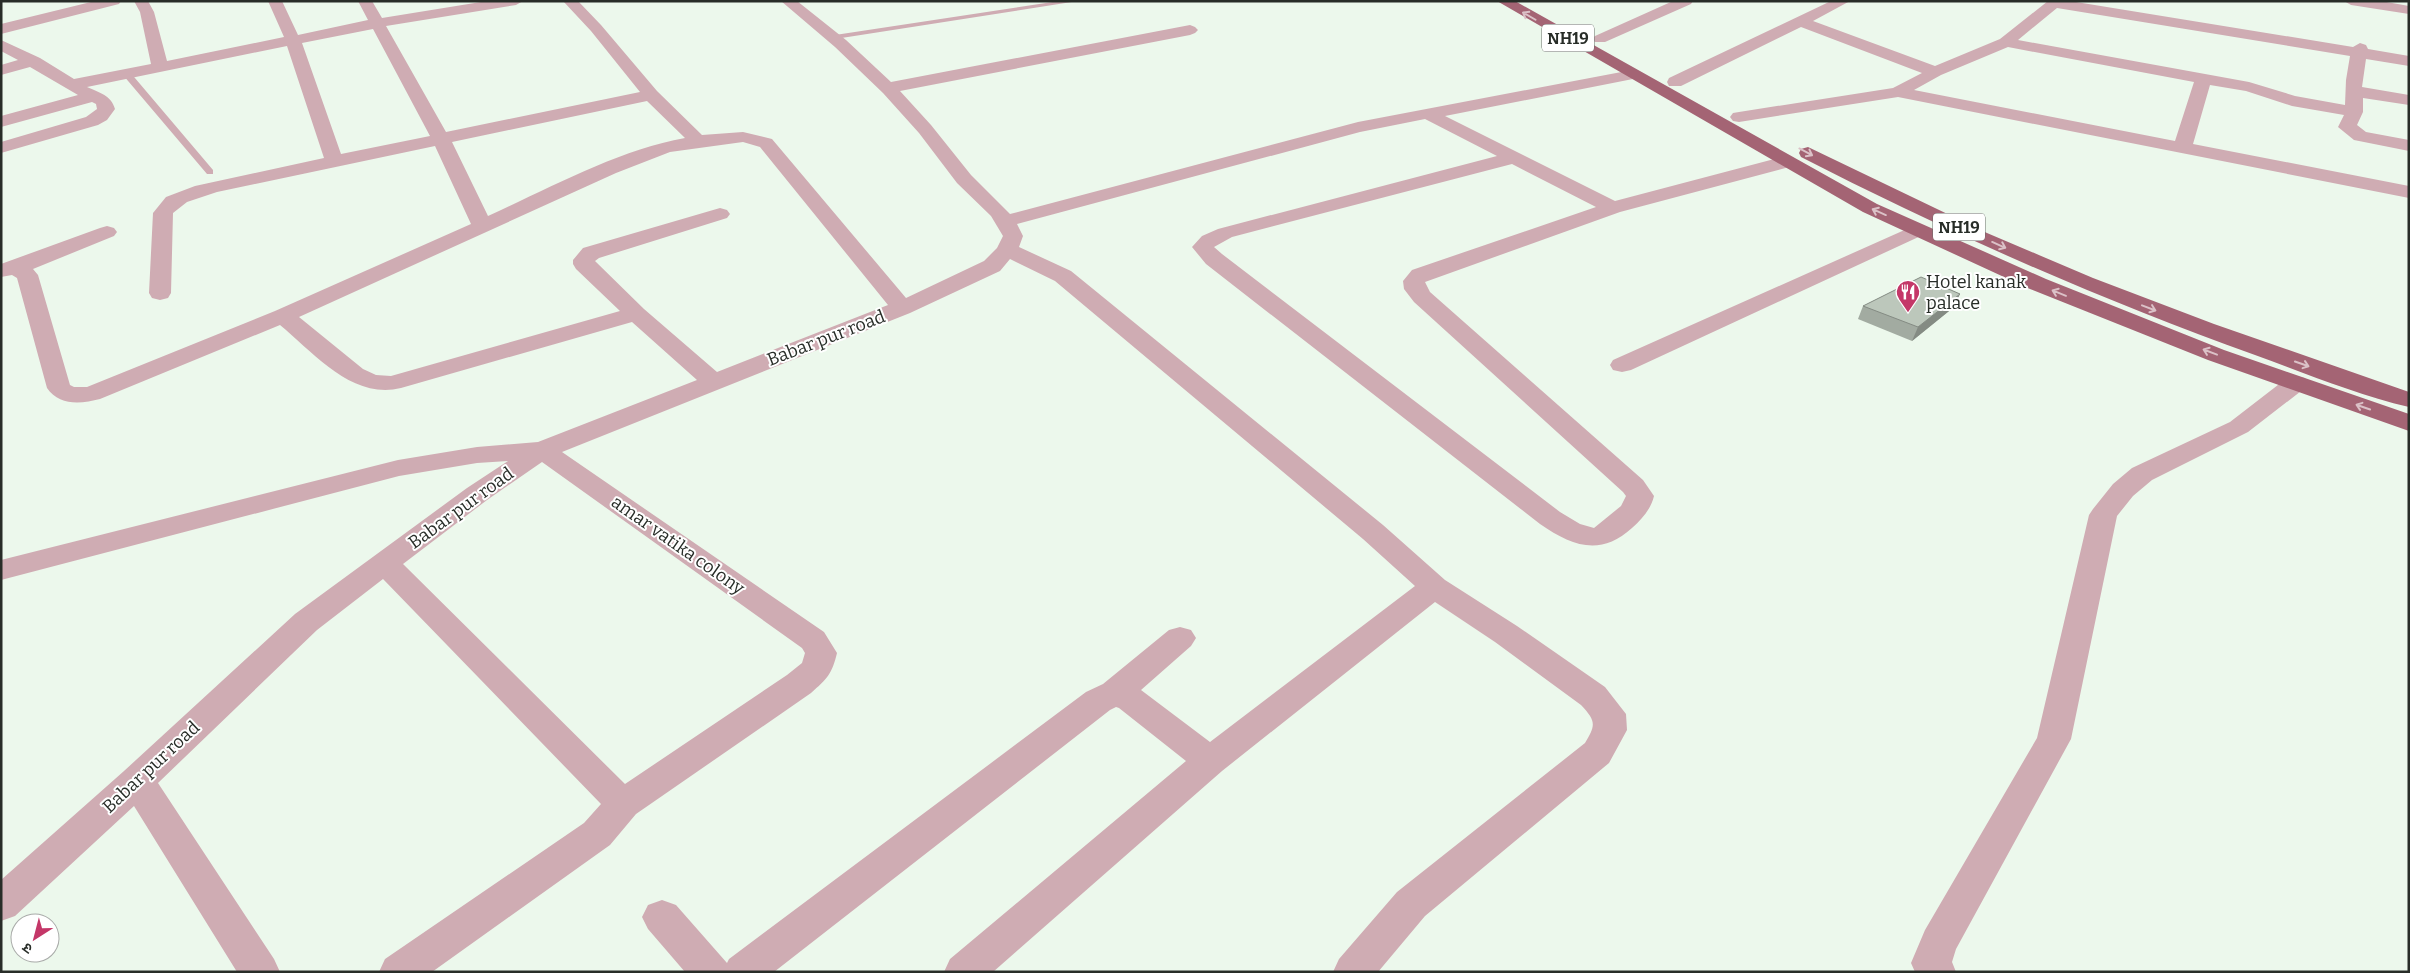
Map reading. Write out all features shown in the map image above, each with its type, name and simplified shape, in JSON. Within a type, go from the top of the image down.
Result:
[{"type":"highway","name":"NH19","points":[[1504,1],[1870,208],[2038,284],[2216,355],[2409,423]]},
{"type":"highway","name":"NH19","points":[[1534,1],[1739,117],[1905,203],[2084,283],[2272,354],[2409,400]]},
{"type":"street","points":[[1,29],[114,1]]},
{"type":"street","points":[[141,1],[147,12],[160,66]]},
{"type":"street","points":[[275,1],[293,41],[334,161]]},
{"type":"street","points":[[365,1],[441,139],[482,225]]},
{"type":"street","points":[[71,85],[378,24],[516,1]]},
{"type":"street","points":[[570,1],[596,28],[651,94],[698,141]]},
{"type":"street","points":[[788,1],[835,37],[887,88],[920,123],[964,180],[1007,220],[1012,236],[1007,250],[1063,276],[1373,532],[1434,587],[1506,634],[1593,696],[1610,714],[1610,730],[1597,753],[1411,904],[1353,972]]},
{"type":"street","points":[[1600,39],[1686,1]]},
{"type":"street","points":[[1676,82],[1843,1]]},
{"type":"street","points":[[2075,1],[2409,61]]},
{"type":"street","points":[[2351,1],[2409,10]]},
{"type":"street","points":[[1739,117],[1898,92],[1935,72],[2006,42],[2055,2],[2360,51],[2409,56]]},
{"type":"street","points":[[1801,22],[1935,72]]},
{"type":"street","points":[[887,88],[1190,30]]},
{"type":"street","points":[[2006,42],[2249,87],[2292,101],[2354,112]]},
{"type":"street","points":[[1,45],[34,61],[71,85],[104,101],[106,109],[102,116],[1,148]]},
{"type":"street","points":[[2360,51],[2353,90],[2354,112],[2347,127],[2350,132],[2376,140],[2409,146]]},
{"type":"street","points":[[1,70],[34,61]]},
{"type":"street","points":[[1007,220],[1358,127],[1632,75]]},
{"type":"street","points":[[2182,149],[2203,80]]},
{"type":"street","points":[[2353,90],[2409,100]]},
{"type":"street","points":[[1898,92],[2409,192]]},
{"type":"street","points":[[160,293],[163,212],[168,203],[188,194],[217,186],[651,94]]},
{"type":"street","points":[[1,122],[93,96]]},
{"type":"street","points":[[1426,113],[1613,208]]},
{"type":"street","points":[[8,269],[21,269],[27,274],[54,375],[60,388],[68,395],[91,394],[284,316],[482,225],[653,151],[698,141],[743,137],[766,143],[902,308]]},
{"type":"street","points":[[1512,158],[1225,234],[1210,240],[1203,247],[1214,259],[1550,518],[1571,532],[1591,539],[1610,534],[1638,506],[1640,496],[1633,486],[1422,297],[1415,289],[1414,282],[1420,276],[1613,208],[1786,162]]},
{"type":"street","points":[[713,382],[636,314],[584,264],[586,256],[720,214]]},
{"type":"street","points":[[1622,365],[1918,230]]},
{"type":"street","points":[[8,269],[107,232]]},
{"type":"street","name":"Babar pur road","points":[[7,891],[137,781],[306,622],[476,494],[542,450],[902,308],[992,266],[1007,250]]},
{"type":"street","points":[[284,316],[354,374],[366,381],[377,384],[392,383],[636,314]]},
{"type":"street","points":[[1936,972],[1931,963],[1938,943],[2054,739],[2103,515],[2123,490],[2142,474],[2239,427],[2296,383]]},
{"type":"street","points":[[1,570],[398,468],[477,456],[542,450]]},
{"type":"street","name":"amar vatika colony","points":[[542,450],[813,640],[821,654],[816,668],[805,679],[623,804]]},
{"type":"street","points":[[385,564],[623,804],[597,834],[399,972]]},
{"type":"street","points":[[964,972],[1210,761],[1434,587]]},
{"type":"street","points":[[743,972],[1098,701],[1115,693],[1180,638]]},
{"type":"street","points":[[1115,693],[1131,698],[1210,761]]},
{"type":"street","points":[[137,781],[260,972]]},
{"type":"street","points":[[662,917],[710,972]]},
{"type":"lane","points":[[835,37],[1074,1]]},
{"type":"lane","points":[[126,73],[210,172]]},
{"type":"building","points":[[1921,277],[1960,294],[1918,327],[1863,306]]},
{"type":"place","name":"Hotel kanak palace","points":[[1908,313]]}]
